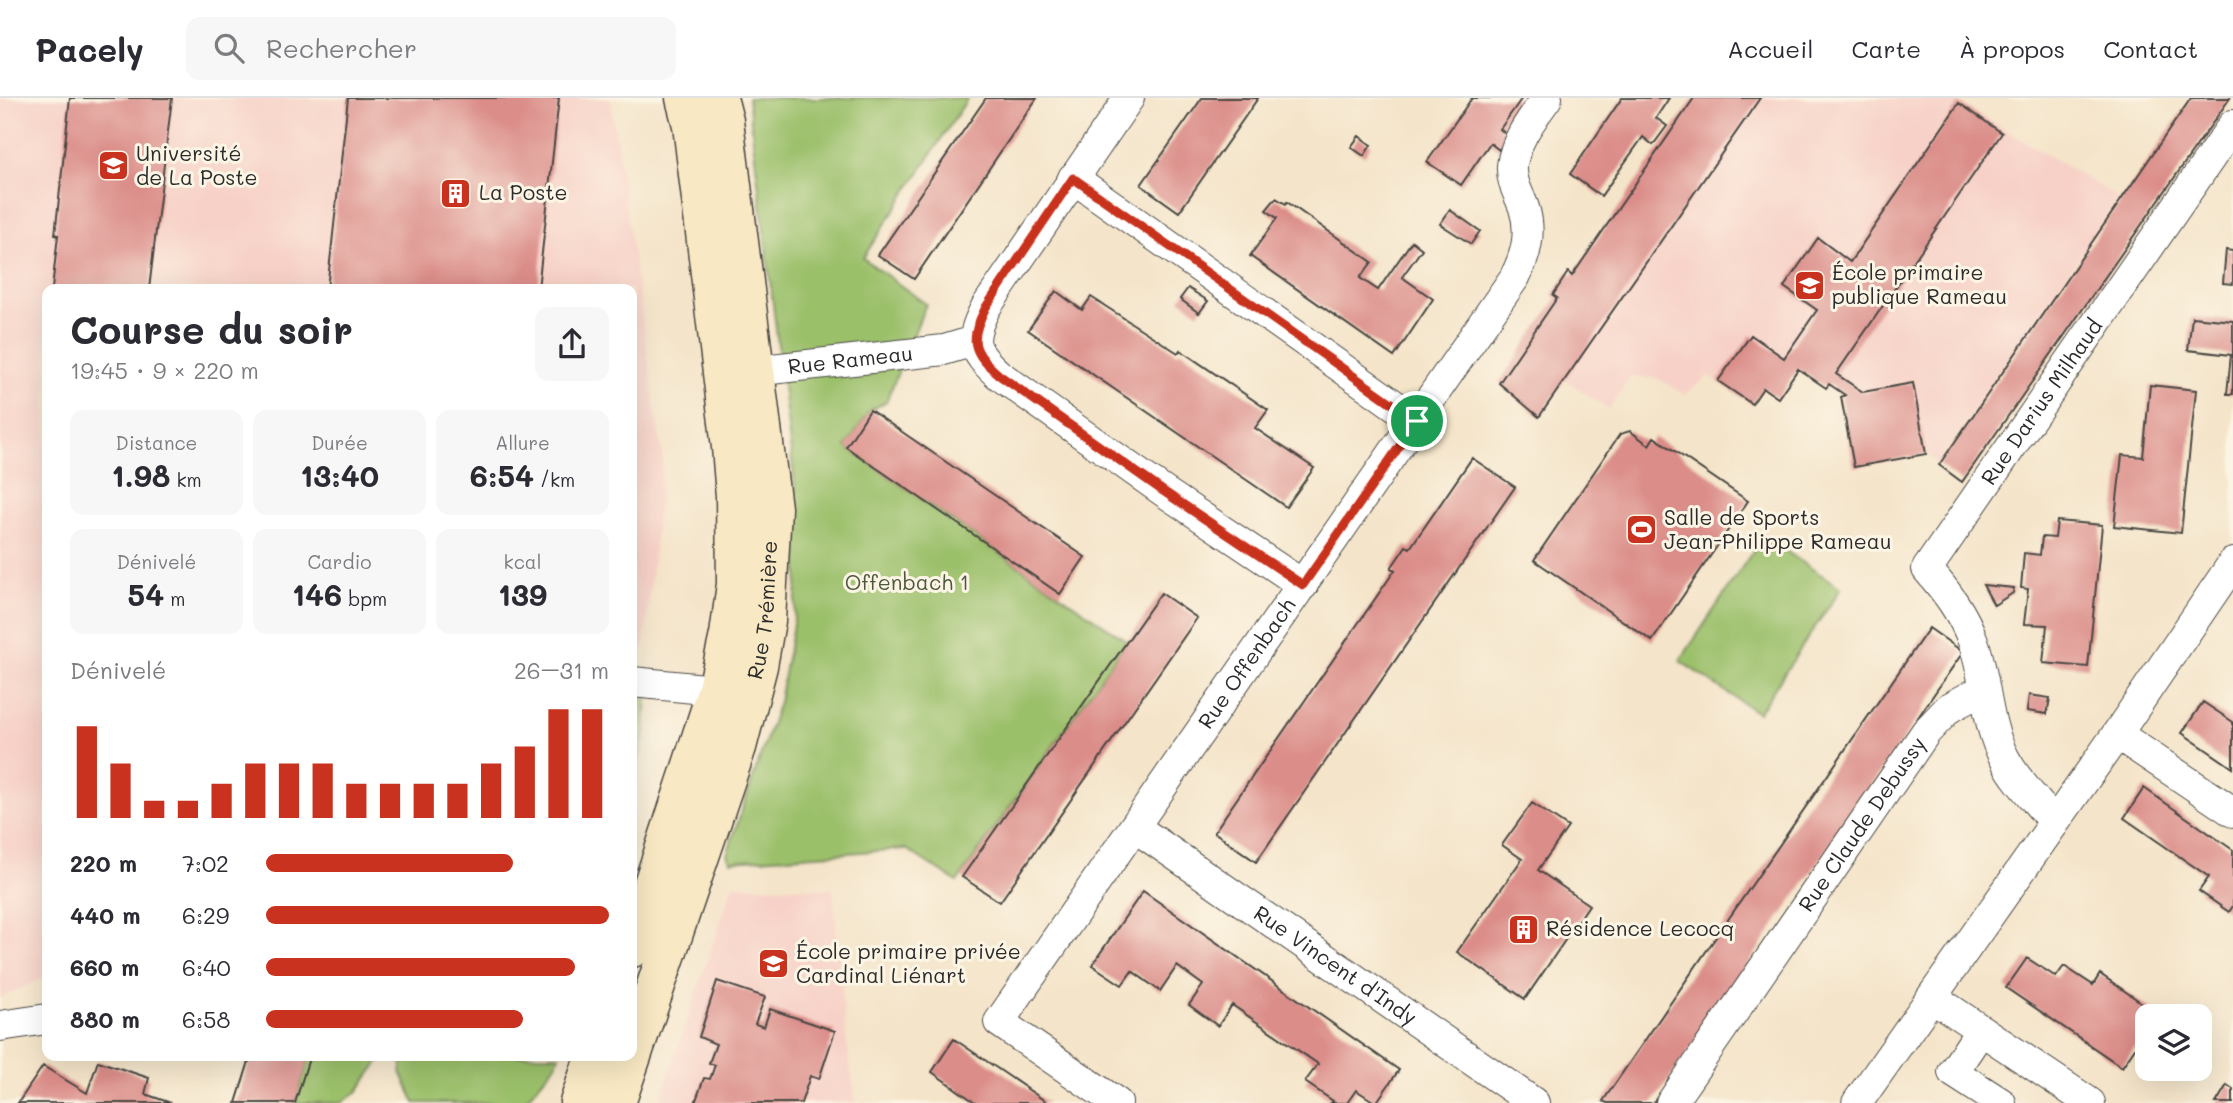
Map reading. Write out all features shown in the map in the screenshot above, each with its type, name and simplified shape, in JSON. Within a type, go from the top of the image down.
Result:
[{"type":"main road","name":"Rue Trémière","points":[[685,98],[739,373]]},
{"type":"main road","name":"Rue Trémière","points":[[637,1041],[726,780],[734,692],[729,635],[736,584],[735,496],[739,373],[724,121],[718,98]]},
{"type":"main road","name":"Rue Trémière","points":[[637,935],[734,692]]},
{"type":"main road","points":[[579,1103],[593,1061]]},
{"type":"main road","name":"Rue Trémière","points":[[616,1103],[630,1061]]},
{"type":"street","points":[[1129,98],[986,307],[974,341],[985,361],[999,375],[1163,491],[1303,585]]},
{"type":"street","name":"Rue Offenbach","points":[[1116,1103],[999,1022],[1136,828],[1515,277],[1528,242],[1528,226],[1513,184],[1514,154],[1522,135],[1546,98]]},
{"type":"street","name":"Rue Darius Milhaud","points":[[1984,689],[1973,641],[1964,618],[1927,569],[2233,125]]},
{"type":"street","points":[[1073,178],[1417,421]]},
{"type":"street","name":"Rue Rameau","points":[[739,373],[944,350],[974,341]]},
{"type":"street","points":[[1857,1103],[2117,734],[2233,563]]},
{"type":"street","points":[[637,682],[734,692]]},
{"type":"street","points":[[1984,689],[1990,717],[2006,761],[2054,823]]},
{"type":"street","name":"Rue Claude Debussy","points":[[1671,1103],[1926,732],[1949,708],[1984,689]]},
{"type":"street","points":[[2117,734],[2233,812]]},
{"type":"street","name":"Rue Vincent d'Indy","points":[[1136,828],[1502,1094],[1534,1103]]},
{"type":"street","points":[[1932,997],[2090,1103]]},
{"type":"street","points":[[0,1026],[42,1020]]},
{"type":"street","points":[[1981,1030],[1953,1072],[2001,1103]]},
{"type":"shaded area","points":[[0,98],[610,98],[663,461],[644,648],[637,647],[637,284],[42,284],[42,978],[0,998]]},
{"type":"shaded area","name":"École primaire publique Rameau","points":[[1694,98],[1952,98],[2119,198],[1937,464],[1926,454],[1854,467],[1841,397],[1844,395],[1829,385],[1826,388],[1799,369],[1778,398],[1763,388],[1752,404],[1709,375],[1685,395],[1657,378],[1630,377],[1609,409],[1565,380],[1539,417],[1499,383],[1557,298],[1553,295],[1568,272],[1572,275]]},
{"type":"shaded area","name":"École primaire privée Cardinal Liénart","points":[[733,885],[833,889],[846,1038],[856,1103],[659,1103]]},
{"type":"green space","name":"Offenbach 1","points":[[748,98],[968,98],[863,258],[926,304],[886,402],[870,410],[846,447],[1127,641],[957,882],[906,849],[730,861],[727,854],[779,702],[794,619],[798,576],[796,494]]},
{"type":"green space","points":[[1763,536],[1841,588],[1758,713],[1680,661]]},
{"type":"green space","points":[[637,698],[647,698],[645,734],[637,768]]},
{"type":"green space","points":[[308,1061],[380,1061],[357,1092],[341,1103],[295,1103]]},
{"type":"green space","points":[[403,1061],[557,1061],[523,1103],[415,1103],[401,1072]]},
{"type":"building","name":"Université de La Poste","points":[[70,98],[172,98],[150,284],[53,284],[58,235],[55,235]]},
{"type":"building","name":"La Poste","points":[[348,98],[559,98],[539,284],[328,284]]},
{"type":"building","points":[[986,98],[1037,98],[914,279],[878,255]]},
{"type":"building","points":[[1202,98],[1258,98],[1179,212],[1141,185]]},
{"type":"building","points":[[1472,98],[1522,98],[1500,129],[1508,136],[1499,150],[1490,143],[1461,185],[1427,162]]},
{"type":"building","points":[[1622,98],[1669,98],[1656,118],[1667,126],[1653,145],[1643,137],[1601,196],[1570,174]]},
{"type":"building","points":[[1694,98],[1760,98],[1539,417],[1499,383],[1557,298],[1553,295],[1568,272],[1572,276]]},
{"type":"building","points":[[2191,98],[2230,98],[1962,482],[1939,465]]},
{"type":"building","points":[[1959,103],[2002,133],[1836,374],[1863,392],[1913,383],[1926,454],[1854,467],[1841,397],[1845,395],[1829,384],[1826,388],[1798,369],[1778,398],[1763,388],[1752,404],[1718,381],[1751,335],[1784,358],[1817,310],[1784,287],[1818,238],[1850,262]]},
{"type":"building","points":[[1359,136],[1371,145],[1364,156],[1351,147]]},
{"type":"building","points":[[1276,198],[1286,204],[1287,202],[1372,262],[1360,278],[1378,290],[1412,241],[1422,249],[1402,277],[1433,299],[1394,357],[1250,256],[1277,218],[1266,210]]},
{"type":"building","points":[[1450,210],[1480,231],[1471,244],[1440,224]]},
{"type":"building","points":[[2226,250],[2233,251],[2233,284],[2223,283]]},
{"type":"building","points":[[1188,288],[1208,301],[1199,313],[1180,299]]},
{"type":"building","points":[[1056,291],[1082,310],[1091,297],[1178,353],[1180,350],[1268,410],[1255,428],[1314,468],[1286,507],[1028,330]]},
{"type":"building","points":[[2192,317],[2233,321],[2233,394],[2227,394],[2231,355],[2188,350]]},
{"type":"building","points":[[2150,385],[2196,390],[2181,533],[2114,526],[2122,455],[2143,457]]},
{"type":"building","points":[[870,410],[1085,557],[1060,594],[846,447]]},
{"type":"building","name":"Salle de Sports Jean-Philippe Rameau","points":[[1630,431],[1649,445],[1654,437],[1748,501],[1652,641],[1534,560],[1620,434]]},
{"type":"building","points":[[1472,458],[1515,487],[1256,862],[1214,832],[1395,570],[1391,568],[1406,546],[1410,548]]},
{"type":"building","points":[[2057,521],[2102,525],[2088,667],[2043,663],[2047,625],[2024,624],[2028,589],[2021,588],[2024,553],[2040,555],[2042,537],[2055,538]]},
{"type":"building","points":[[1983,585],[2014,588],[2013,593],[1994,605]]},
{"type":"building","points":[[1161,593],[1197,618],[1000,902],[962,877]]},
{"type":"building","points":[[1929,628],[1963,652],[1653,1103],[1603,1101]]},
{"type":"building","points":[[2029,695],[2050,698],[2047,714],[2027,711]]},
{"type":"building","points":[[2203,702],[2233,722],[2233,768],[2182,733]]},
{"type":"building","points":[[2144,788],[2233,850],[2233,906],[2229,912],[2199,891],[2209,877],[2124,818]]},
{"type":"building","name":"Résidence Lecocq","points":[[1532,803],[1568,827],[1538,870],[1589,905],[1525,999],[1457,952],[1522,859],[1502,845]]},
{"type":"building","points":[[1143,891],[1399,1070],[1376,1103],[1356,1090],[1347,1103],[1331,1103],[1333,1101],[1305,1082],[1318,1064],[1232,1005],[1218,1026],[1189,1005],[1203,985],[1177,966],[1160,991],[1132,971],[1122,985],[1092,965]]},
{"type":"building","points":[[2027,958],[2056,977],[2064,966],[2093,985],[2100,974],[2144,1004],[2135,1004],[2135,1048],[2122,1067],[2006,988]]},
{"type":"building","points":[[717,981],[765,997],[755,1024],[764,1027],[770,1009],[835,1031],[819,1079],[810,1076],[801,1103],[695,1103],[704,1078],[710,1079],[715,1065],[709,1063],[716,1044],[699,1037]]},
{"type":"building","points":[[954,1039],[1048,1103],[976,1103],[932,1072]]},
{"type":"building","points":[[98,1061],[149,1078],[145,1094],[171,1103],[18,1103],[43,1066],[87,1093]]},
{"type":"building","points":[[249,1061],[308,1061],[295,1103],[236,1103]]},
{"type":"building","points":[[2227,1085],[2233,1089],[2233,1103],[2216,1103]]},
{"type":"place","name":"Université de La Poste","points":[[113,166]]},
{"type":"place","name":"La Poste","points":[[456,193]]},
{"type":"place","name":"École primaire publique Rameau","points":[[1809,285]]},
{"type":"place","name":"Salle de Sports Jean-Philippe Rameau","points":[[1641,530]]},
{"type":"place","name":"Résidence Lecocq","points":[[1523,929]]},
{"type":"place","name":"École primaire privée Cardinal Liénart","points":[[773,964]]},
{"type":"route","points":[[1073,178],[1417,421],[1303,585],[1163,491],[999,375],[985,361],[974,341],[986,307],[1073,178]]}]
